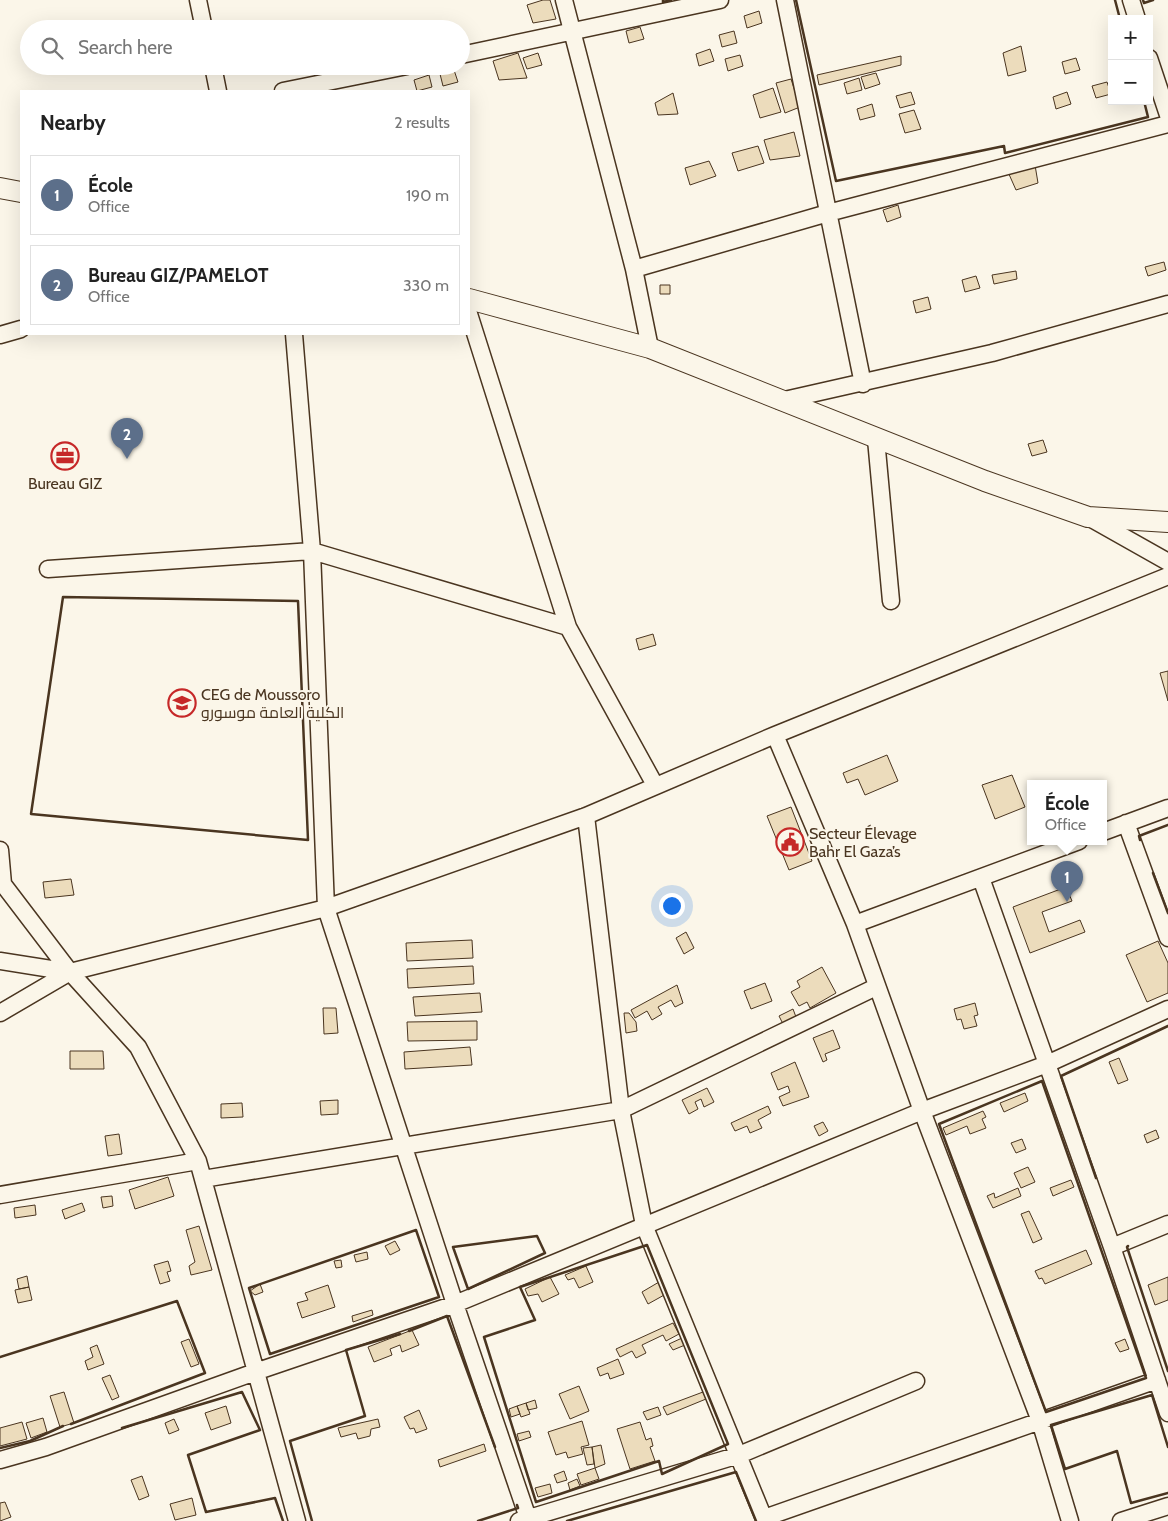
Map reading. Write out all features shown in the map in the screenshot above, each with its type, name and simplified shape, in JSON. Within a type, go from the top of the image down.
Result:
[{"type":"main road","points":[[0,188],[20,192]]},
{"type":"main road","points":[[470,299],[650,348],[780,402],[985,481],[1088,517],[1168,522]]},
{"type":"street","points":[[198,0],[202,20]]},
{"type":"street","points":[[564,0],[634,269],[650,348]]},
{"type":"street","points":[[470,53],[573,33],[720,0]]},
{"type":"street","points":[[785,0],[863,384]]},
{"type":"street","points":[[1131,0],[1136,15]]},
{"type":"street","points":[[1150,60],[1164,94],[1168,115]]},
{"type":"street","points":[[215,75],[218,90]]},
{"type":"street","points":[[289,90],[363,75]]},
{"type":"street","points":[[634,269],[828,213],[1168,124]]},
{"type":"street","points":[[780,402],[863,384],[992,352],[1168,304]]},
{"type":"street","points":[[470,317],[568,627],[655,785]]},
{"type":"street","points":[[0,335],[20,329]]},
{"type":"street","points":[[294,335],[312,551],[326,908],[525,1520],[739,1455],[916,1381]]},
{"type":"street","points":[[876,439],[891,601]]},
{"type":"street","points":[[1088,517],[1168,562]]},
{"type":"street","points":[[48,569],[312,551],[568,627]]},
{"type":"street","points":[[0,1013],[70,972],[326,908],[586,816],[775,735],[1168,576]]},
{"type":"street","points":[[775,735],[855,924],[922,1111],[1040,1421],[1070,1521]]},
{"type":"street","points":[[1107,830],[1168,808]]},
{"type":"street","points":[[586,816],[621,1110],[644,1225],[765,1519],[1157,1380]]},
{"type":"street","points":[[1126,823],[1168,938]]},
{"type":"street","points":[[855,924],[1069,845]]},
{"type":"street","points":[[0,850],[2,884],[70,972],[138,1047],[198,1161],[297,1521]]},
{"type":"street","points":[[981,878],[1112,1247],[1168,1413]]},
{"type":"street","points":[[0,961],[70,972]]},
{"type":"street","points":[[203,1179],[621,1110],[876,987]]},
{"type":"street","points":[[0,1460],[46,1447],[255,1372],[455,1304],[922,1111],[1047,1064],[1168,1009]]},
{"type":"street","points":[[0,1195],[198,1161]]},
{"type":"street","points":[[1112,1247],[1168,1224]]},
{"type":"street","points":[[1121,1521],[1168,1506]]},
{"type":"building","points":[[550,0],[556,19],[533,23],[527,5]]},
{"type":"building","points":[[759,11],[762,23],[747,28],[744,16]]},
{"type":"building","points":[[640,27],[644,39],[629,43],[626,31]]},
{"type":"building","points":[[734,31],[737,43],[722,47],[719,35]]},
{"type":"building","points":[[1021,46],[1026,71],[1008,76],[1003,53]]},
{"type":"building","points":[[710,49],[714,61],[699,66],[696,54]]},
{"type":"building","points":[[518,53],[527,78],[499,80],[493,61]]},
{"type":"building","points":[[538,53],[542,65],[527,69],[523,58]]},
{"type":"building","points":[[740,55],[743,66],[728,71],[725,59]]},
{"type":"building","points":[[901,56],[901,65],[819,85],[817,75]]},
{"type":"building","points":[[1076,58],[1080,70],[1065,74],[1062,62]]},
{"type":"building","points":[[876,73],[880,84],[865,89],[861,77]]},
{"type":"building","points":[[429,75],[432,87],[417,90],[414,80]]},
{"type":"building","points":[[440,75],[456,75],[458,82],[443,86]]},
{"type":"building","points":[[859,78],[862,90],[847,94],[844,83]]},
{"type":"building","points":[[791,79],[800,107],[785,113],[776,83]]},
{"type":"building","points":[[1107,82],[1108,95],[1096,98],[1092,86]]},
{"type":"building","points":[[773,88],[781,112],[760,118],[753,95]]},
{"type":"building","points":[[911,92],[915,104],[900,108],[896,96]]},
{"type":"building","points":[[1067,92],[1071,104],[1056,109],[1053,97]]},
{"type":"building","points":[[673,93],[678,114],[658,115],[655,103]]},
{"type":"building","points":[[872,104],[875,116],[860,120],[857,109]]},
{"type":"building","points":[[914,110],[921,129],[905,133],[899,114]]},
{"type":"building","points":[[794,132],[800,156],[770,160],[764,140]]},
{"type":"building","points":[[758,146],[764,163],[738,171],[732,153]]},
{"type":"building","points":[[709,161],[716,176],[690,185],[685,168]]},
{"type":"building","points":[[1035,165],[1038,183],[1016,190],[1008,172]]},
{"type":"building","points":[[898,205],[901,217],[887,222],[883,210]]},
{"type":"building","points":[[1164,262],[1166,270],[1148,276],[1145,267]]},
{"type":"building","points":[[1016,271],[1017,279],[994,284],[992,275]]},
{"type":"building","points":[[976,276],[980,288],[965,292],[962,280]]},
{"type":"building","points":[[660,285],[670,285],[670,294],[660,294]]},
{"type":"building","points":[[928,297],[931,309],[916,313],[913,301]]},
{"type":"building","points":[[1043,440],[1047,452],[1032,456],[1028,444]]},
{"type":"building","points":[[653,634],[656,645],[639,650],[636,639]]},
{"type":"building","points":[[1168,671],[1168,701],[1160,673]]},
{"type":"building","points":[[887,755],[898,781],[865,795],[858,779],[847,783],[843,773]]},
{"type":"building","points":[[1012,775],[1025,807],[995,819],[982,785]]},
{"type":"building","points":[[791,807],[812,861],[789,870],[767,816]]},
{"type":"building","points":[[71,879],[74,895],[45,898],[43,882]]},
{"type":"building","points":[[1066,887],[1072,901],[1042,912],[1049,932],[1080,920],[1085,932],[1030,953],[1013,907]]},
{"type":"building","points":[[686,932],[694,948],[684,954],[676,938]]},
{"type":"building","points":[[472,940],[473,958],[407,961],[406,943]]},
{"type":"building","points":[[1158,941],[1168,963],[1168,993],[1147,1002],[1126,955]]},
{"type":"building","points":[[473,966],[474,984],[408,988],[407,969]]},
{"type":"building","points":[[822,967],[836,993],[810,1008],[807,1002],[799,1006],[791,992],[800,987],[797,981]]},
{"type":"building","points":[[765,983],[772,1001],[751,1009],[744,991]]},
{"type":"building","points":[[677,985],[683,1003],[675,1007],[671,1000],[658,1007],[662,1014],[652,1020],[647,1011],[635,1018],[631,1010]]},
{"type":"building","points":[[480,993],[482,1012],[415,1016],[413,997]]},
{"type":"building","points":[[975,1003],[978,1015],[974,1016],[977,1026],[964,1029],[961,1019],[957,1020],[954,1009]]},
{"type":"building","points":[[323,1008],[336,1008],[338,1033],[324,1034]]},
{"type":"building","points":[[793,1009],[796,1017],[783,1024],[779,1016]]},
{"type":"building","points":[[624,1013],[629,1013],[636,1022],[637,1031],[626,1033]]},
{"type":"building","points":[[477,1021],[477,1040],[408,1041],[407,1022]]},
{"type":"building","points":[[833,1030],[840,1048],[825,1054],[827,1060],[823,1062],[813,1038]]},
{"type":"building","points":[[470,1047],[472,1065],[405,1069],[404,1052]]},
{"type":"building","points":[[70,1051],[103,1051],[104,1069],[70,1069]]},
{"type":"building","points":[[1119,1058],[1128,1080],[1118,1084],[1109,1062]]},
{"type":"building","points":[[795,1062],[809,1097],[783,1106],[779,1097],[790,1092],[788,1086],[778,1090],[771,1073]]},
{"type":"building","points":[[707,1088],[714,1102],[704,1107],[701,1099],[695,1102],[698,1109],[689,1114],[682,1100]]},
{"type":"building","points":[[1025,1093],[1028,1101],[1004,1112],[1000,1103]]},
{"type":"building","points":[[338,1100],[338,1114],[321,1115],[320,1101]]},
{"type":"building","points":[[242,1103],[243,1117],[221,1118],[221,1104]]},
{"type":"building","points":[[768,1106],[771,1113],[758,1120],[762,1128],[750,1133],[747,1126],[735,1131],[731,1123]]},
{"type":"building","points":[[983,1111],[986,1117],[982,1119],[986,1128],[970,1134],[967,1126],[946,1135],[943,1128]]},
{"type":"building","points":[[823,1122],[828,1131],[819,1136],[814,1126]]},
{"type":"building","points":[[1156,1130],[1159,1138],[1147,1143],[1144,1135]]},
{"type":"building","points":[[119,1134],[122,1154],[108,1156],[105,1136]]},
{"type":"building","points":[[1022,1139],[1026,1149],[1016,1153],[1011,1143]]},
{"type":"building","points":[[1028,1167],[1035,1182],[1021,1188],[1014,1173]]},
{"type":"building","points":[[168,1177],[174,1196],[135,1209],[129,1190]]},
{"type":"building","points":[[1071,1180],[1074,1187],[1053,1196],[1050,1188]]},
{"type":"building","points":[[1018,1188],[1021,1196],[993,1208],[987,1196],[994,1193],[995,1198]]},
{"type":"building","points":[[112,1196],[113,1206],[103,1208],[101,1197]]},
{"type":"building","points":[[82,1203],[85,1211],[65,1219],[62,1210]]},
{"type":"building","points":[[35,1205],[36,1215],[15,1218],[14,1208]]},
{"type":"building","points":[[1029,1211],[1042,1239],[1033,1243],[1021,1214]]},
{"type":"building","points":[[199,1226],[212,1270],[191,1275],[189,1266],[195,1262],[186,1230]]},
{"type":"building","points":[[395,1241],[400,1250],[390,1255],[385,1246]]},
{"type":"building","points":[[1086,1250],[1092,1264],[1045,1284],[1042,1278],[1039,1279],[1035,1271]]},
{"type":"building","points":[[367,1252],[368,1259],[356,1262],[354,1255]]},
{"type":"building","points":[[341,1260],[342,1267],[336,1268],[334,1261]]},
{"type":"building","points":[[168,1261],[171,1271],[167,1272],[170,1281],[160,1284],[154,1265]]},
{"type":"building","points":[[586,1266],[593,1282],[579,1288],[574,1278],[568,1280],[565,1275]]},
{"type":"building","points":[[27,1276],[29,1287],[19,1289],[17,1279]]},
{"type":"building","points":[[550,1277],[559,1294],[542,1302],[538,1294],[528,1296],[525,1289]]},
{"type":"building","points":[[1168,1277],[1168,1300],[1155,1305],[1148,1285]]},
{"type":"building","points":[[659,1282],[666,1294],[648,1304],[642,1292]]},
{"type":"building","points":[[260,1284],[263,1292],[255,1295],[250,1291]]},
{"type":"building","points":[[328,1285],[335,1307],[302,1318],[297,1303],[308,1300],[305,1293]]},
{"type":"building","points":[[29,1287],[32,1300],[18,1303],[15,1290]]},
{"type":"building","points":[[372,1310],[373,1315],[353,1322],[352,1316]]},
{"type":"building","points":[[673,1323],[679,1334],[666,1341],[663,1335],[642,1345],[646,1353],[636,1358],[632,1351],[620,1357],[616,1349]]},
{"type":"building","points":[[412,1330],[419,1345],[402,1352],[400,1345],[390,1349],[392,1355],[374,1362],[368,1347]]},
{"type":"building","points":[[682,1338],[685,1345],[673,1350],[669,1344]]},
{"type":"building","points":[[189,1339],[199,1364],[191,1367],[181,1342]]},
{"type":"building","points":[[1125,1339],[1129,1349],[1120,1352],[1115,1343]]},
{"type":"building","points":[[97,1345],[104,1364],[88,1370],[85,1361],[93,1357],[90,1348]]},
{"type":"building","points":[[618,1359],[624,1374],[610,1379],[608,1373],[600,1376],[597,1368]]},
{"type":"building","points":[[110,1375],[119,1397],[112,1400],[102,1378]]},
{"type":"building","points":[[579,1386],[589,1411],[570,1419],[559,1394]]},
{"type":"building","points":[[64,1392],[74,1423],[60,1427],[50,1396]]},
{"type":"building","points":[[703,1392],[706,1399],[667,1415],[663,1407]]},
{"type":"building","points":[[535,1400],[537,1408],[528,1410],[526,1403]]},
{"type":"building","points":[[526,1403],[530,1414],[521,1417],[517,1406]]},
{"type":"building","points":[[226,1406],[231,1423],[211,1430],[205,1413]]},
{"type":"building","points":[[517,1406],[520,1414],[511,1417],[509,1409]]},
{"type":"building","points":[[658,1407],[661,1415],[647,1420],[643,1412]]},
{"type":"building","points":[[419,1410],[427,1429],[416,1433],[414,1428],[410,1429],[404,1417]]},
{"type":"building","points":[[43,1418],[47,1432],[31,1438],[26,1423]]},
{"type":"building","points":[[174,1419],[179,1430],[169,1434],[165,1423]]},
{"type":"building","points":[[378,1419],[380,1427],[371,1429],[370,1436],[358,1439],[356,1433],[341,1437],[338,1428]]},
{"type":"building","points":[[582,1421],[589,1445],[581,1447],[583,1454],[568,1458],[566,1452],[556,1455],[548,1432]]},
{"type":"building","points":[[22,1422],[27,1439],[0,1446],[0,1428]]},
{"type":"building","points":[[640,1422],[646,1440],[651,1438],[653,1446],[650,1447],[655,1461],[630,1469],[617,1429]]},
{"type":"building","points":[[529,1431],[531,1437],[519,1441],[517,1434]]},
{"type":"building","points":[[484,1444],[486,1451],[440,1467],[438,1460]]},
{"type":"building","points":[[601,1445],[605,1464],[595,1468],[592,1447]]},
{"type":"building","points":[[592,1447],[594,1464],[587,1465],[583,1448]]},
{"type":"building","points":[[595,1468],[599,1479],[581,1485],[577,1474]]},
{"type":"building","points":[[564,1471],[567,1480],[557,1483],[554,1475]]},
{"type":"building","points":[[142,1476],[149,1496],[139,1500],[131,1480]]},
{"type":"building","points":[[577,1479],[580,1486],[570,1490],[568,1483]]},
{"type":"building","points":[[550,1484],[552,1493],[538,1497],[535,1488]]},
{"type":"building","points":[[192,1498],[196,1515],[175,1520],[170,1504]]},
{"type":"building","points":[[5,1502],[11,1517],[0,1521],[0,1503]]},
{"type":"wall","points":[[663,0],[663,2],[671,0]]},
{"type":"wall","points":[[796,0],[836,181],[1004,146],[1005,153],[1148,117],[1145,105]]},
{"type":"wall","points":[[1115,0],[1119,15]]},
{"type":"wall","points":[[1143,0],[1144,3],[1153,0]]},
{"type":"wall","points":[[63,597],[298,601],[308,840],[31,814],[63,597]]},
{"type":"wall","points":[[1140,840],[1139,836],[1168,825]]},
{"type":"wall","points":[[1153,873],[1168,913]]},
{"type":"wall","points":[[1096,1178],[1061,1076],[1168,1026]]},
{"type":"wall","points":[[1042,1081],[1146,1378],[1046,1412],[939,1124],[1042,1081]]},
{"type":"wall","points":[[416,1230],[439,1297],[270,1354],[249,1288],[416,1230]]},
{"type":"wall","points":[[537,1236],[545,1253],[468,1289],[453,1247],[537,1236]]},
{"type":"wall","points":[[647,1245],[728,1444],[662,1474],[659,1461],[536,1502],[484,1337],[535,1320],[520,1287],[647,1245]]},
{"type":"wall","points":[[1128,1246],[1168,1371]]},
{"type":"wall","points":[[0,1357],[177,1301],[205,1373],[71,1424]]},
{"type":"wall","points":[[409,1331],[447,1316],[495,1447]]},
{"type":"wall","points":[[312,1521],[290,1441],[365,1416],[346,1350],[400,1334]]},
{"type":"wall","points":[[122,1428],[242,1392],[260,1430],[188,1455],[206,1512],[275,1498],[283,1521]]},
{"type":"wall","points":[[1168,1447],[1152,1395],[1051,1425],[1065,1469],[1117,1451],[1131,1503],[1168,1493]]},
{"type":"wall","points":[[0,1448],[30,1441],[63,1426]]},
{"type":"wall","points":[[567,1521],[736,1472],[756,1521]]},
{"type":"wall","points":[[478,1521],[518,1508],[517,1505]]},
{"type":"place","name":"Bureau GIZ","points":[[65,456]]},
{"type":"place","name":"Bureau GIZ/PAMELOT","points":[[127,459]]},
{"type":"place","name":"CEG de Moussoro الكلية العامة موسورو","points":[[182,703]]},
{"type":"place","name":"Secteur Élevage Bahr El Gaza’s","points":[[790,842]]},
{"type":"place","name":"École","points":[[1067,902]]}]
